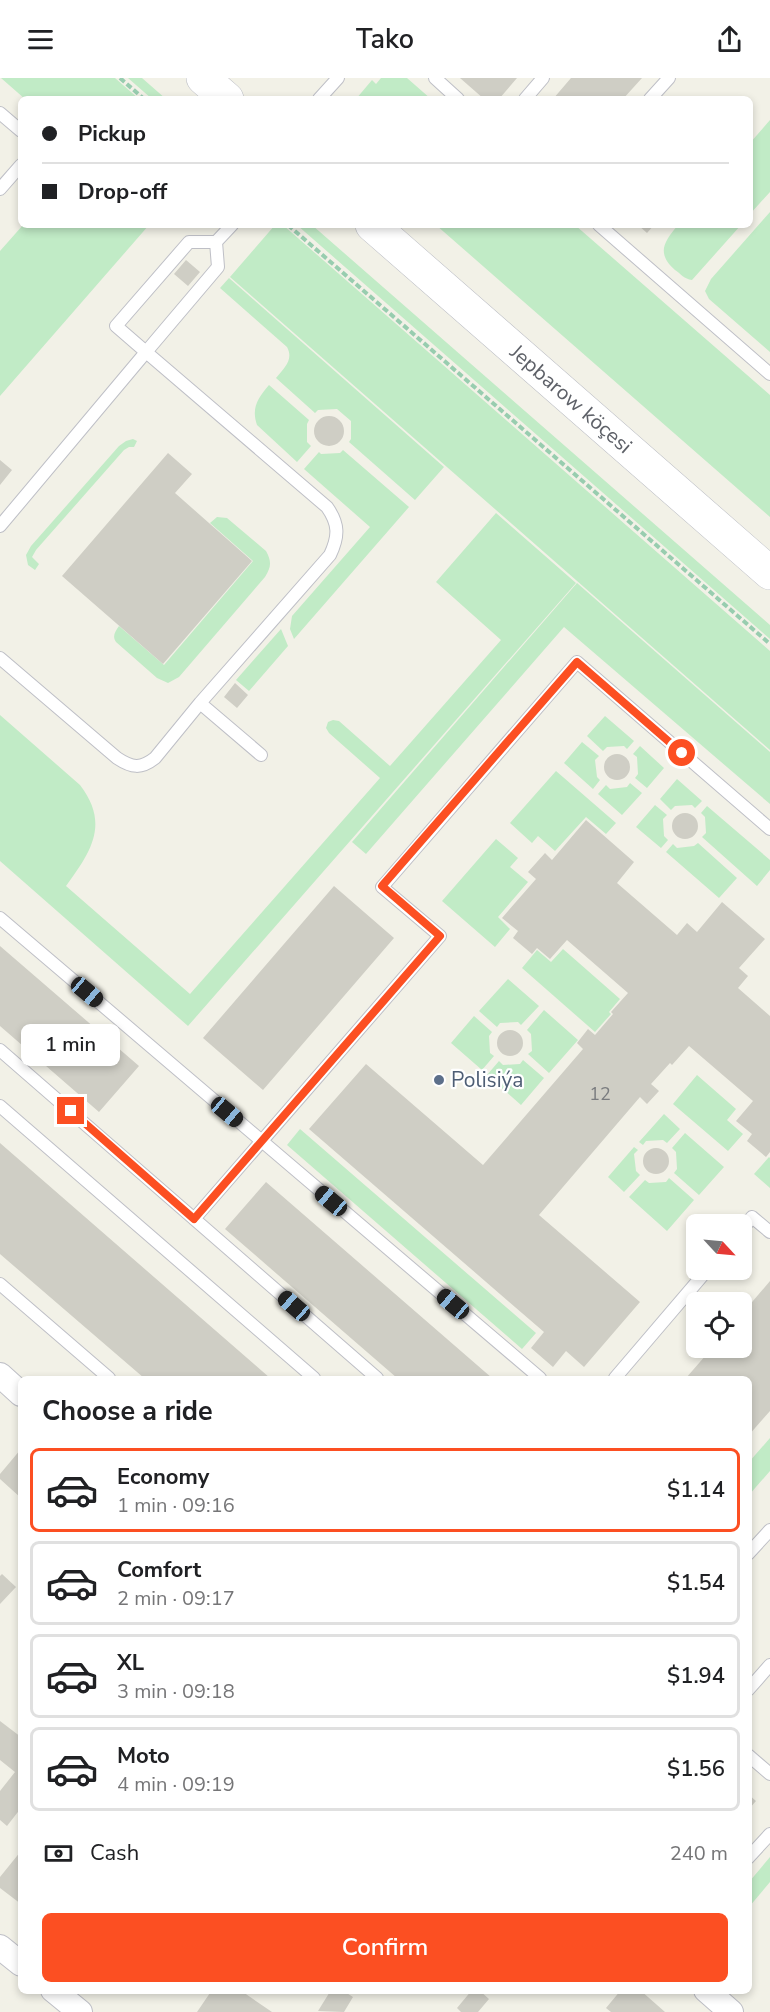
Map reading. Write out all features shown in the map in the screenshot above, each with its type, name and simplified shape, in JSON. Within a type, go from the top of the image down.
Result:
[{"type":"street","points":[[203,78],[224,96]]},
{"type":"street","name":"Jepbarow köçesi","points":[[375,228],[770,573]]},
{"type":"street","points":[[0,1376],[18,1391]]},
{"type":"street","points":[[0,1947],[18,1962]]},
{"type":"street","points":[[58,1994],[80,2012]]},
{"type":"street","points":[[711,1994],[731,2012]]},
{"type":"lane","points":[[322,96],[338,78]]},
{"type":"lane","points":[[435,78],[455,96]]},
{"type":"lane","points":[[528,96],[543,78]]},
{"type":"lane","points":[[653,96],[669,78]]},
{"type":"lane","points":[[0,113],[18,128]]},
{"type":"lane","points":[[0,189],[18,168]]},
{"type":"lane","points":[[0,658],[117,758],[136,767],[146,765],[155,758],[200,703],[330,555],[336,542],[338,529],[327,507],[116,326],[189,242],[216,242],[229,228]]},
{"type":"lane","points":[[602,228],[770,374]]},
{"type":"lane","points":[[0,526],[218,267],[216,242]]},
{"type":"lane","points":[[194,1219],[440,936],[382,886],[577,662],[770,829]]},
{"type":"lane","points":[[200,703],[261,755]]},
{"type":"lane","points":[[0,918],[538,1376]]},
{"type":"lane","points":[[0,1050],[375,1376]]},
{"type":"lane","points":[[0,1106],[312,1376]]},
{"type":"lane","points":[[752,1217],[770,1232]]},
{"type":"lane","points":[[617,1376],[699,1280]]},
{"type":"lane","points":[[0,1284],[107,1376]]},
{"type":"lane","points":[[752,1550],[770,1530]]},
{"type":"lane","points":[[752,1685],[770,1665]]},
{"type":"lane","points":[[752,1758],[770,1774]]},
{"type":"lane","points":[[752,1854],[770,1834]]},
{"type":"path","points":[[120,78],[141,96]]},
{"type":"path","points":[[291,228],[770,644]]},
{"type":"green space","points":[[1,78],[115,78],[136,96],[22,96]]},
{"type":"green space","points":[[128,78],[142,78],[163,96],[149,96]]},
{"type":"green space","points":[[381,78],[407,78],[428,96],[359,96],[372,80],[376,84]]},
{"type":"green space","points":[[770,120],[770,192],[753,211],[753,140]]},
{"type":"green space","points":[[770,212],[770,352],[709,299],[705,291],[711,279]]},
{"type":"green space","points":[[20,228],[146,228],[0,396],[0,251]]},
{"type":"green space","points":[[272,228],[286,228],[770,651],[770,750],[230,277]]},
{"type":"green space","points":[[300,228],[315,228],[770,625],[770,639]]},
{"type":"green space","points":[[439,228],[578,228],[770,395],[770,517]]},
{"type":"green space","points":[[676,228],[738,228],[692,280],[675,270],[665,258],[664,248]]},
{"type":"green space","points":[[229,278],[444,467],[415,500],[349,442],[351,421],[337,409],[318,410],[315,413],[276,378],[289,360],[287,347],[220,288]]},
{"type":"green space","points":[[269,385],[309,420],[307,442],[311,446],[297,462],[257,425],[255,408]]},
{"type":"green space","points":[[133,439],[137,441],[134,447],[124,450],[36,550],[32,557],[39,564],[35,570],[28,565],[26,555],[31,546],[119,446]]},
{"type":"green space","points":[[343,450],[409,507],[294,639],[290,629],[292,616],[370,527],[304,469],[319,452],[321,454],[340,453]]},
{"type":"green space","points":[[496,513],[576,583],[188,1026],[0,861],[0,715],[80,785],[89,799],[94,812],[94,837],[83,861],[66,886],[190,994],[380,778],[329,733],[326,728],[328,722],[339,721],[390,766],[501,640],[436,582]]},
{"type":"green space","points":[[217,517],[227,518],[266,551],[270,567],[265,577],[179,677],[168,683],[157,678],[116,642],[114,634],[119,626],[164,665],[253,561],[210,523]]},
{"type":"green space","points":[[577,583],[770,752],[770,804],[564,627],[366,854],[352,842]]},
{"type":"green space","points":[[281,629],[288,646],[249,691],[236,680]]},
{"type":"green space","points":[[605,716],[634,741],[627,749],[624,746],[607,747],[603,751],[587,736]]},
{"type":"green space","points":[[582,742],[599,756],[595,760],[597,777],[600,780],[593,789],[564,763]]},
{"type":"green space","points":[[640,746],[664,768],[647,788],[635,778],[638,774],[637,757],[633,754]]},
{"type":"green space","points":[[556,771],[616,823],[606,834],[586,817],[555,851],[538,836],[532,843],[510,823]]},
{"type":"green space","points":[[677,779],[702,801],[695,808],[692,805],[675,806],[671,810],[660,799]]},
{"type":"green space","points":[[630,783],[642,793],[622,815],[598,794],[606,785],[610,789],[627,787]]},
{"type":"green space","points":[[655,805],[667,815],[663,819],[664,836],[668,840],[661,848],[636,827]]},
{"type":"green space","points":[[707,806],[770,860],[770,870],[757,886],[702,837],[706,833],[705,817],[701,813]]},
{"type":"green space","points":[[496,839],[518,858],[510,867],[528,882],[498,917],[510,929],[495,947],[442,901]]},
{"type":"green space","points":[[698,843],[737,878],[719,898],[666,852],[673,844],[677,848],[694,846]]},
{"type":"green space","points":[[563,949],[620,999],[609,1012],[611,1014],[595,1032],[522,968],[537,950],[551,962]]},
{"type":"green space","points":[[508,979],[539,1006],[521,1025],[518,1022],[500,1023],[497,1027],[479,1011]]},
{"type":"green space","points":[[544,1010],[578,1040],[549,1073],[528,1054],[532,1051],[531,1034],[527,1030]]},
{"type":"green space","points":[[474,1016],[492,1032],[489,1036],[490,1053],[494,1056],[482,1070],[451,1043]]},
{"type":"green space","points":[[523,1060],[544,1078],[521,1105],[487,1075],[499,1061],[503,1065],[520,1064]]},
{"type":"green space","points":[[697,1075],[736,1109],[727,1120],[743,1134],[728,1151],[673,1104]]},
{"type":"green space","points":[[664,1114],[680,1129],[667,1143],[663,1140],[646,1141],[643,1145],[639,1142]]},
{"type":"green space","points":[[300,1129],[536,1333],[522,1349],[287,1145]]},
{"type":"green space","points":[[685,1133],[724,1167],[699,1195],[674,1173],[677,1169],[676,1152],[672,1148]]},
{"type":"green space","points":[[634,1147],[638,1150],[634,1154],[636,1171],[640,1175],[624,1192],[608,1177]]},
{"type":"green space","points":[[770,1158],[770,1188],[754,1174]]},
{"type":"green space","points":[[669,1178],[694,1200],[667,1231],[629,1197],[645,1180],[649,1183],[666,1182]]},
{"type":"green space","points":[[770,1438],[770,1471],[752,1492],[752,1459]]},
{"type":"green space","points":[[770,1857],[770,1882],[752,1903],[752,1878]]},
{"type":"building","points":[[460,78],[517,78],[502,96],[481,96]]},
{"type":"building","points":[[571,78],[642,78],[626,96],[556,96]]},
{"type":"building","points":[[641,228],[651,228],[647,233]]},
{"type":"building","points":[[186,260],[200,272],[188,286],[174,274]]},
{"type":"building","points":[[329,416],[340,420],[344,431],[340,442],[329,446],[318,442],[314,431],[318,420]]},
{"type":"building","points":[[168,453],[192,474],[175,493],[252,561],[163,664],[62,576]]},
{"type":"building","points":[[0,460],[12,470],[0,485]]},
{"type":"building","points":[[235,683],[248,695],[237,708],[224,697]]},
{"type":"building","points":[[617,754],[626,758],[630,767],[626,776],[617,780],[608,776],[604,767],[608,758]]},
{"type":"building","points":[[685,813],[694,817],[698,826],[694,835],[685,839],[676,835],[672,826],[676,817]]},
{"type":"building","points":[[586,820],[634,862],[617,883],[677,935],[687,923],[697,932],[722,902],[765,939],[739,968],[748,976],[738,988],[770,1016],[770,1152],[766,1157],[747,1141],[752,1134],[736,1121],[753,1101],[689,1046],[672,1065],[670,1063],[651,1084],[659,1091],[647,1104],[640,1097],[539,1215],[640,1302],[584,1367],[566,1351],[553,1367],[531,1348],[544,1332],[309,1129],[366,1064],[483,1165],[583,1049],[577,1043],[588,1029],[595,1035],[628,993],[567,940],[550,959],[537,948],[532,954],[513,938],[518,931],[502,918],[536,879],[528,872],[545,853],[552,860]]},
{"type":"building","points":[[334,886],[394,938],[263,1090],[203,1038]]},
{"type":"building","points":[[0,946],[139,1066],[99,1112],[0,1026]]},
{"type":"building","points":[[510,1030],[519,1034],[523,1043],[519,1052],[510,1056],[501,1052],[497,1043],[501,1034]]},
{"type":"building","points":[[0,1143],[268,1376],[142,1376],[0,1254]]},
{"type":"building","points":[[656,1148],[665,1152],[669,1161],[665,1170],[656,1174],[647,1170],[643,1161],[647,1152]]},
{"type":"building","points":[[266,1182],[490,1376],[395,1376],[225,1229]]},
{"type":"building","points":[[770,1281],[770,1411],[752,1431],[752,1376],[688,1376],[703,1358],[752,1358],[752,1302]]},
{"type":"building","points":[[18,1453],[18,1495],[0,1479],[0,1474]]},
{"type":"building","points":[[2,1574],[16,1587],[0,1604],[0,1576]]},
{"type":"building","points":[[0,1721],[18,1735],[18,1812],[7,1826],[0,1820],[0,1791],[15,1772],[0,1760]]},
{"type":"building","points":[[18,1855],[18,1902],[0,1888],[0,1877]]},
{"type":"building","points":[[209,1994],[246,1994],[272,2012],[197,2012]]},
{"type":"building","points":[[329,1994],[348,1994],[353,1997],[344,2012],[318,2011]]},
{"type":"building","points":[[469,1994],[483,1994],[489,1999],[478,2012],[461,2012],[457,2008]]},
{"type":"building","points":[[618,1994],[645,1994],[665,2012],[611,2012],[606,2008]]},
{"type":"place","name":"Polisiýa","points":[[439,1080]]},
{"type":"route","points":[[71,1111],[194,1219],[440,936],[382,886],[577,662],[682,753]]}]
